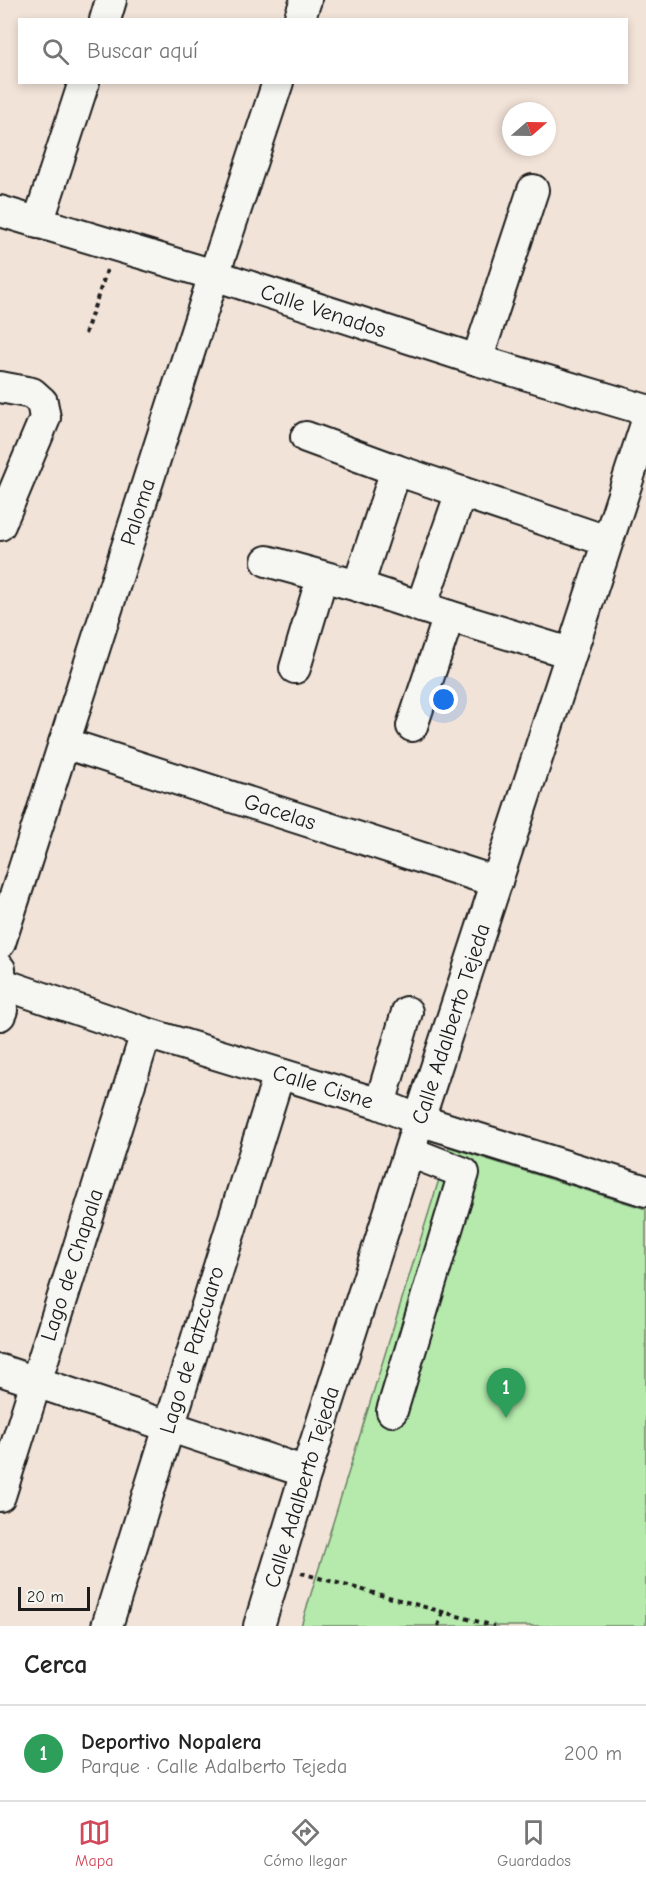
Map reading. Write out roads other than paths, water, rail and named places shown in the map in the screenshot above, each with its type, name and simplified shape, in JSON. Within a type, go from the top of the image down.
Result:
[{"type":"street","points":[[106,18],[111,0]]},
{"type":"street","points":[[300,18],[306,0]]},
{"type":"street","points":[[38,223],[83,84]]},
{"type":"street","name":"Paloma","points":[[0,943],[277,84]]},
{"type":"street","points":[[477,360],[533,190]]},
{"type":"street","name":"Calle Venados","points":[[0,211],[214,275],[477,360],[646,410]]},
{"type":"street","points":[[0,387],[32,393],[42,402],[45,418],[2,515]]},
{"type":"street","name":"Calle Adalberto Tejeda","points":[[259,1626],[419,1120],[646,424]]},
{"type":"street","points":[[306,437],[607,541]]},
{"type":"street","points":[[358,586],[396,470]]},
{"type":"street","points":[[421,607],[461,492]]},
{"type":"street","points":[[267,561],[358,586],[570,653]]},
{"type":"street","points":[[295,668],[322,577]]},
{"type":"street","points":[[412,726],[449,616]]},
{"type":"street","name":"Gacelas","points":[[64,743],[497,882]]},
{"type":"street","points":[[0,979],[0,1015]]},
{"type":"street","name":"Calle Cisne","points":[[0,979],[146,1033],[380,1104],[419,1120],[644,1182]]},
{"type":"street","points":[[380,1104],[407,1012]]},
{"type":"street","name":"Lago de Chapala","points":[[0,1496],[146,1033]]},
{"type":"street","name":"Lago de Patzcuaro","points":[[107,1626],[279,1074]]},
{"type":"street","points":[[392,1411],[464,1173],[410,1152]]},
{"type":"street","points":[[0,1370],[306,1472]]},
{"type":"place","name":"Deportivo Nopalera","points":[[506,1418]]}]
